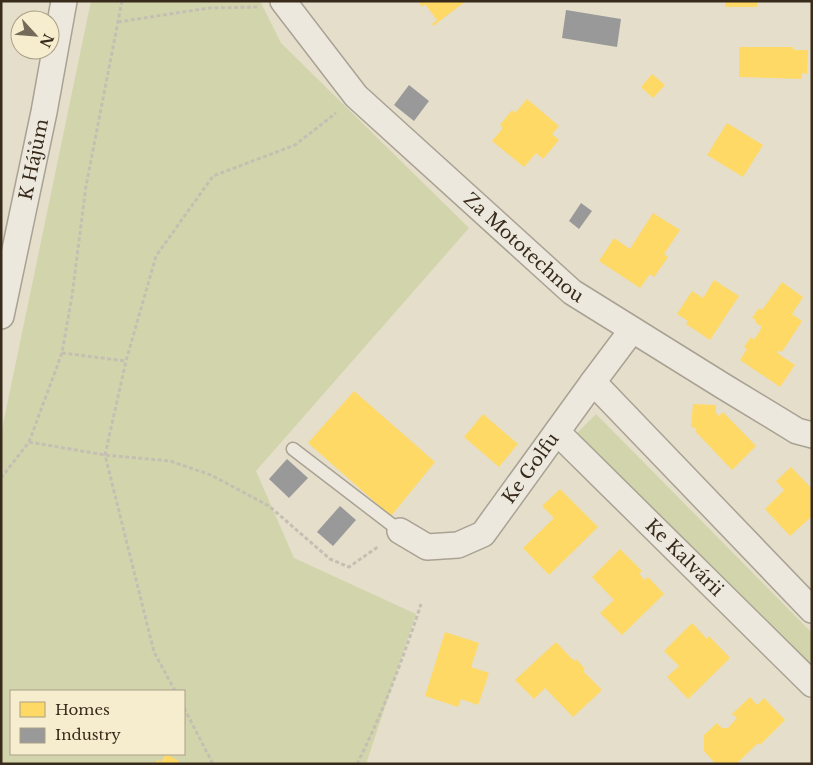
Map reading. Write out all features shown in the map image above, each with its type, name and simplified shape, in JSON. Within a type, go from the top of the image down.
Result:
[{"type":"street","name":"K Hájům","points":[[1,316],[10,233],[44,112],[64,1]]},
{"type":"street","name":"Za Mototechnou","points":[[285,4],[356,96],[572,292],[789,426],[812,435]]},
{"type":"street","name":"Ke Golfu","points":[[400,531],[428,547],[458,544],[483,534],[592,382],[632,330]]},
{"type":"street","points":[[592,382],[812,610]]},
{"type":"street","name":"Ke Kalvárii","points":[[557,432],[812,684]]},
{"type":"lane","points":[[292,449],[400,531]]},
{"type":"path","points":[[1,478],[29,442],[62,353],[72,296],[86,186],[122,1]]},
{"type":"path","points":[[118,22],[208,8],[285,4]]},
{"type":"path","points":[[174,690],[154,652],[105,455],[126,360],[156,256],[213,176],[295,145],[356,96]]},
{"type":"path","points":[[62,353],[126,360]]},
{"type":"path","points":[[29,442],[105,455],[170,461],[211,475],[269,506],[330,560],[349,568],[400,531]]},
{"type":"path","points":[[357,764],[378,720],[405,653],[421,604]]},
{"type":"path","points":[[185,710],[213,764]]},
{"type":"green space","points":[[91,1],[260,1],[281,43],[469,228],[256,471],[294,558],[416,614],[366,764],[1,764],[1,434]]},
{"type":"green space","points":[[596,414],[812,633],[812,669],[809,671],[577,433]]},
{"type":"building: Homes","points":[[418,1],[466,1],[433,26],[432,24],[437,20],[425,4],[422,7]]},
{"type":"building: Homes","points":[[725,1],[757,1],[757,7],[725,7]]},
{"type":"building: Homes","points":[[739,47],[793,47],[793,50],[808,50],[807,74],[802,73],[802,79],[739,77]]},
{"type":"building: Homes","points":[[652,74],[665,85],[653,98],[641,87]]},
{"type":"building: Homes","points":[[527,99],[559,126],[552,134],[559,140],[543,159],[536,153],[524,167],[492,141],[503,128],[500,125],[512,110],[515,113]]},
{"type":"building: Homes","points":[[727,123],[763,145],[743,177],[707,155]]},
{"type":"building: Homes","points":[[653,213],[680,230],[664,254],[668,257],[654,277],[650,274],[640,288],[599,261],[614,238],[630,249]]},
{"type":"building: Homes","points":[[714,280],[739,296],[710,340],[686,324],[688,321],[677,314],[692,291],[703,298]]},
{"type":"building: Homes","points":[[782,282],[803,297],[792,314],[802,321],[782,352],[779,350],[777,353],[795,365],[780,387],[740,360],[747,349],[744,347],[751,337],[754,340],[762,327],[752,318],[759,308],[762,310]]},
{"type":"building: Homes","points":[[354,391],[435,462],[391,516],[308,443]]},
{"type":"building: Homes","points":[[693,404],[716,405],[716,413],[719,416],[723,412],[756,446],[732,470],[696,432],[696,428],[691,427]]},
{"type":"building: Homes","points":[[483,414],[518,444],[499,467],[464,437]]},
{"type":"building: Homes","points":[[791,467],[812,489],[812,516],[790,536],[765,509],[784,490],[776,481]]},
{"type":"building: Homes","points":[[560,489],[598,527],[549,575],[523,548],[554,518],[542,506]]},
{"type":"building: Homes","points":[[620,549],[642,571],[639,574],[645,580],[648,577],[664,594],[622,635],[600,613],[614,600],[592,577]]},
{"type":"building: Homes","points":[[692,623],[707,639],[709,636],[730,658],[688,699],[667,677],[679,666],[664,651]]},
{"type":"building: Homes","points":[[445,632],[479,643],[471,667],[489,673],[478,705],[461,699],[458,707],[425,696]]},
{"type":"building: Homes","points":[[556,642],[574,661],[576,659],[585,669],[583,671],[602,690],[573,717],[545,688],[534,699],[515,680]]},
{"type":"building: Homes","points":[[750,697],[757,705],[764,698],[785,720],[760,745],[758,743],[736,764],[712,764],[714,762],[704,751],[704,735],[717,723],[722,728],[728,728],[737,718],[731,715]]},
{"type":"building: Homes","points":[[165,755],[179,761],[177,764],[155,764],[157,760],[161,762]]},
{"type":"building: Industry","points":[[566,10],[621,19],[617,47],[562,38]]},
{"type":"building: Industry","points":[[409,85],[429,101],[414,121],[394,105]]},
{"type":"building: Industry","points":[[581,203],[592,211],[579,229],[569,221]]},
{"type":"building: Industry","points":[[287,459],[308,478],[289,498],[269,479]]},
{"type":"building: Industry","points":[[340,506],[356,520],[333,546],[317,532]]}]
